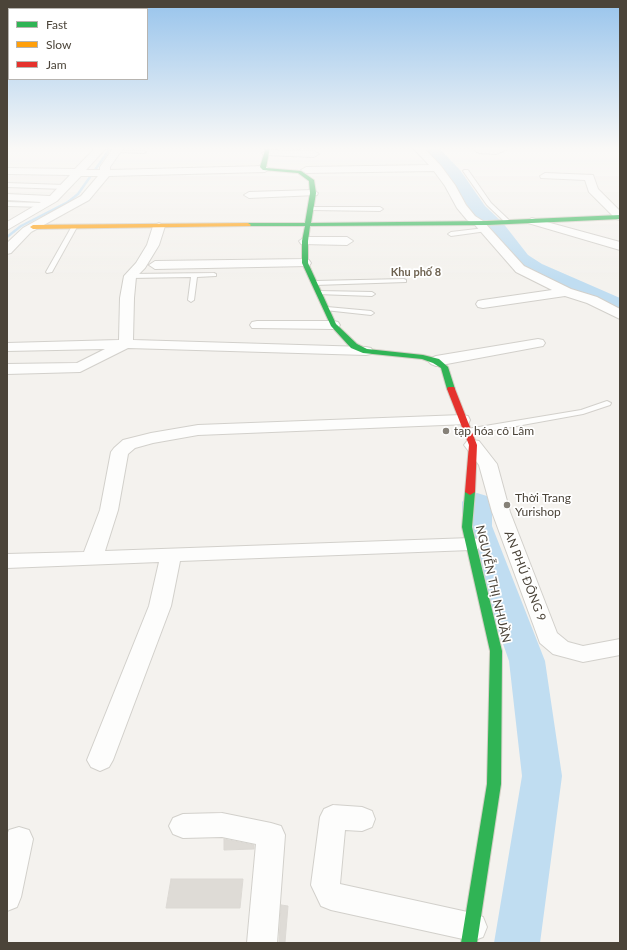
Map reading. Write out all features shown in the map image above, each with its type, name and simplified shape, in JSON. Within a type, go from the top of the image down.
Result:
[{"type":"street","points":[[7,228],[49,202],[60,191]]},
{"type":"street","points":[[7,250],[27,230],[84,198],[89,191]]},
{"type":"street","points":[[453,191],[461,206],[471,218],[484,225],[520,269],[566,292],[592,300],[620,315]]},
{"type":"street","points":[[594,191],[618,213]]},
{"type":"street","points":[[249,195],[313,193],[309,225],[305,241],[305,263],[327,308],[333,325],[354,346],[366,352]]},
{"type":"street","points":[[7,197],[49,202]]},
{"type":"street","points":[[33,227],[484,225],[618,213]]},
{"type":"street","points":[[532,221],[620,246]]},
{"type":"street","points":[[126,344],[127,298],[130,276],[141,265],[152,245],[159,226]]},
{"type":"street","points":[[305,241],[347,241]]},
{"type":"street","points":[[155,265],[305,263]]},
{"type":"street","points":[[483,304],[566,292]]},
{"type":"street","points":[[257,325],[333,325]]},
{"type":"street","points":[[7,347],[126,344],[366,352],[423,357],[436,361],[538,343]]},
{"type":"street","points":[[7,369],[80,367],[126,344]]},
{"type":"street","name":"NGUYỄN THỊ NHUẦN","points":[[436,361],[444,367],[468,432],[467,527],[496,651],[494,784],[471,935]]},
{"type":"street","points":[[92,558],[109,510],[120,452],[130,444],[151,438],[198,430],[468,432]]},
{"type":"street","name":"AN PHÚ ĐÔNG 9","points":[[468,432],[488,464],[501,512],[548,637],[561,648],[583,654],[620,648]]},
{"type":"street","points":[[7,561],[471,544]]},
{"type":"street","points":[[100,760],[160,606],[171,555]]},
{"type":"street","points":[[362,819],[333,817],[325,885],[331,896],[471,935]]},
{"type":"street","points":[[183,826],[222,825],[271,835],[262,943]]},
{"type":"street","points":[[7,897],[19,839]]},
{"type":"lane","points":[[480,191],[505,222]]},
{"type":"lane","points":[[7,204],[49,202]]},
{"type":"lane","points":[[311,208],[380,209]]},
{"type":"lane","points":[[451,234],[484,225]]},
{"type":"lane","points":[[49,272],[74,227]]},
{"type":"lane","points":[[130,276],[214,275]]},
{"type":"lane","points":[[191,300],[194,276]]},
{"type":"lane","points":[[315,283],[404,281]]},
{"type":"lane","points":[[319,293],[372,294]]},
{"type":"lane","points":[[327,308],[371,313]]},
{"type":"lane","points":[[468,432],[583,412],[607,403]]},
{"type":"building","points":[[224,839],[254,845],[254,849],[224,850]]},
{"type":"building","points":[[171,879],[243,879],[240,908],[166,908]]},
{"type":"building","points":[[281,905],[288,906],[285,942],[279,942]]},
{"type":"waterway","points":[[7,237],[21,226],[68,202],[80,191]]},
{"type":"waterway","points":[[466,191],[479,210],[497,227],[521,259],[535,268],[620,306]]},
{"type":"waterway","points":[[477,502],[477,526],[527,661],[542,776],[517,943]]},
{"type":"traffic: fast","points":[[313,191],[305,241],[305,263],[333,325],[354,346],[366,351],[423,357],[436,361],[444,367],[451,389]]},
{"type":"traffic: fast","points":[[248,225],[487,223],[620,217]]},
{"type":"traffic: fast","points":[[469,943],[494,784],[496,651],[467,527],[470,492]]},
{"type":"traffic: slow","points":[[33,227],[248,225]]},
{"type":"traffic: jam","points":[[451,389],[473,445],[470,492]]},
{"type":"place","name":"tạp hóa cô Lâm","points":[[446,431]]},
{"type":"place","name":"Thời Trang Yurishop","points":[[507,505]]},
{"type":"district","name":"Khu phố 8","points":[[416,272]]}]
